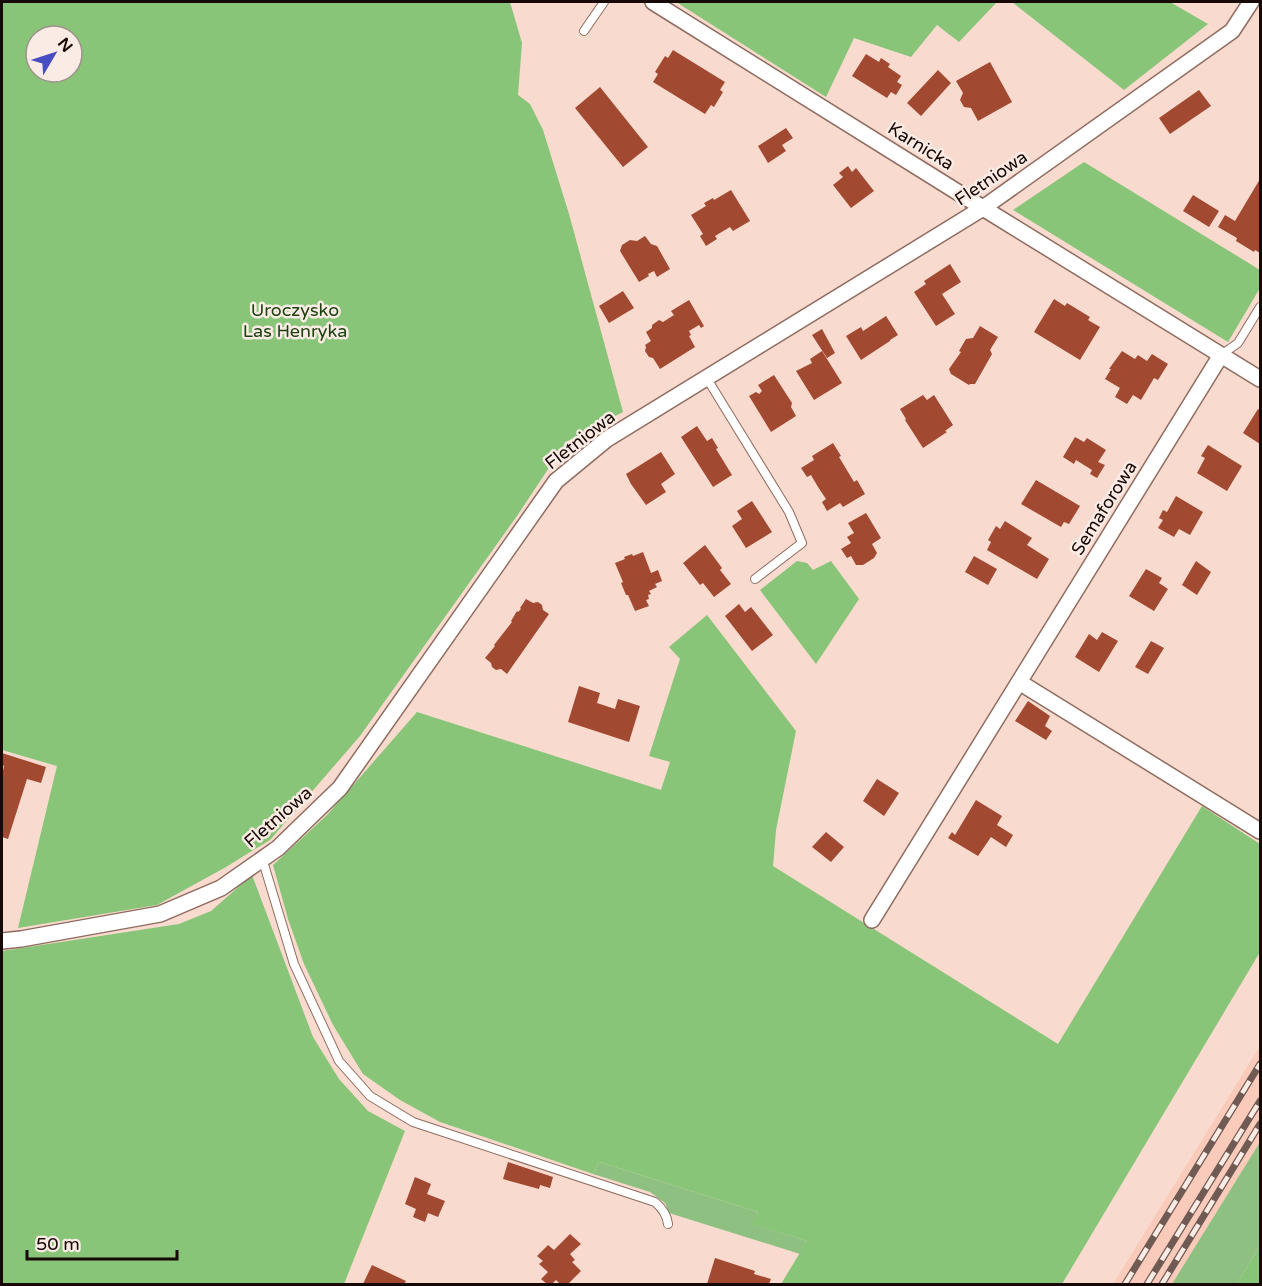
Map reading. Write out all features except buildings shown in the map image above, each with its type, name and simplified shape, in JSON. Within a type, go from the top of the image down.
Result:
[{"type":"street","name":"Karnicka","points":[[653,2],[1260,379]]},
{"type":"street","name":"Fletniowa","points":[[2,941],[160,914],[221,888],[278,848],[340,788],[556,481],[608,439],[983,208],[1232,31],[1251,2]]},
{"type":"street","name":"Semaforowa","points":[[872,920],[1221,355]]},
{"type":"street","points":[[1019,682],[1260,831]]},
{"type":"lane","points":[[584,31],[604,2]]},
{"type":"lane","points":[[1221,355],[1238,342],[1260,307]]},
{"type":"lane","points":[[706,377],[789,512],[802,543],[754,579]]},
{"type":"lane","points":[[262,858],[294,964],[339,1061],[370,1096],[413,1122],[655,1202],[668,1218],[668,1224]]},
{"type":"shaded area","points":[[1260,1046],[1260,1142],[1172,1284],[1113,1284]]},
{"type":"green space","name":"Uroczysko Las Henryka","points":[[2,2],[510,2],[522,43],[518,95],[530,104],[543,130],[569,214],[623,412],[566,442],[517,516],[360,736],[270,840],[157,905],[18,928],[57,766],[2,750]]},
{"type":"green space","points":[[676,2],[997,2],[959,42],[937,25],[911,57],[854,38],[826,97]]},
{"type":"green space","points":[[1012,2],[1170,2],[1208,24],[1124,90]]},
{"type":"green space","points":[[1084,162],[1260,270],[1260,288],[1228,342],[1013,210]]},
{"type":"green space","points":[[797,561],[807,563],[813,570],[831,561],[859,599],[816,664],[760,590]]},
{"type":"green space","points":[[707,615],[796,731],[776,830],[773,866],[1058,1044],[1202,806],[1260,844],[1260,952],[1062,1284],[781,1284],[807,1241],[752,1224],[758,1212],[599,1162],[593,1174],[440,1122],[400,1100],[363,1074],[333,1025],[304,964],[288,919],[273,865],[327,815],[417,712],[661,790],[670,762],[649,756],[680,659],[669,647]]},
{"type":"green space","points":[[252,875],[313,1037],[339,1079],[368,1111],[405,1131],[344,1284],[2,1284],[2,951],[179,924],[211,911]]},
{"type":"green space","points":[[1260,1142],[1260,1245],[1237,1284],[1172,1284]]},
{"type":"green space","points":[[599,1162],[758,1212],[753,1224],[807,1241],[800,1254],[669,1213],[665,1203],[650,1192],[593,1174]]},
{"type":"green space","points":[[1260,1245],[1260,1284],[1237,1284]]},
{"type":"railway","points":[[1125,1284],[1260,1064]]},
{"type":"railway","points":[[1147,1284],[1260,1101]]},
{"type":"railway","points":[[1162,1284],[1260,1124]]}]
